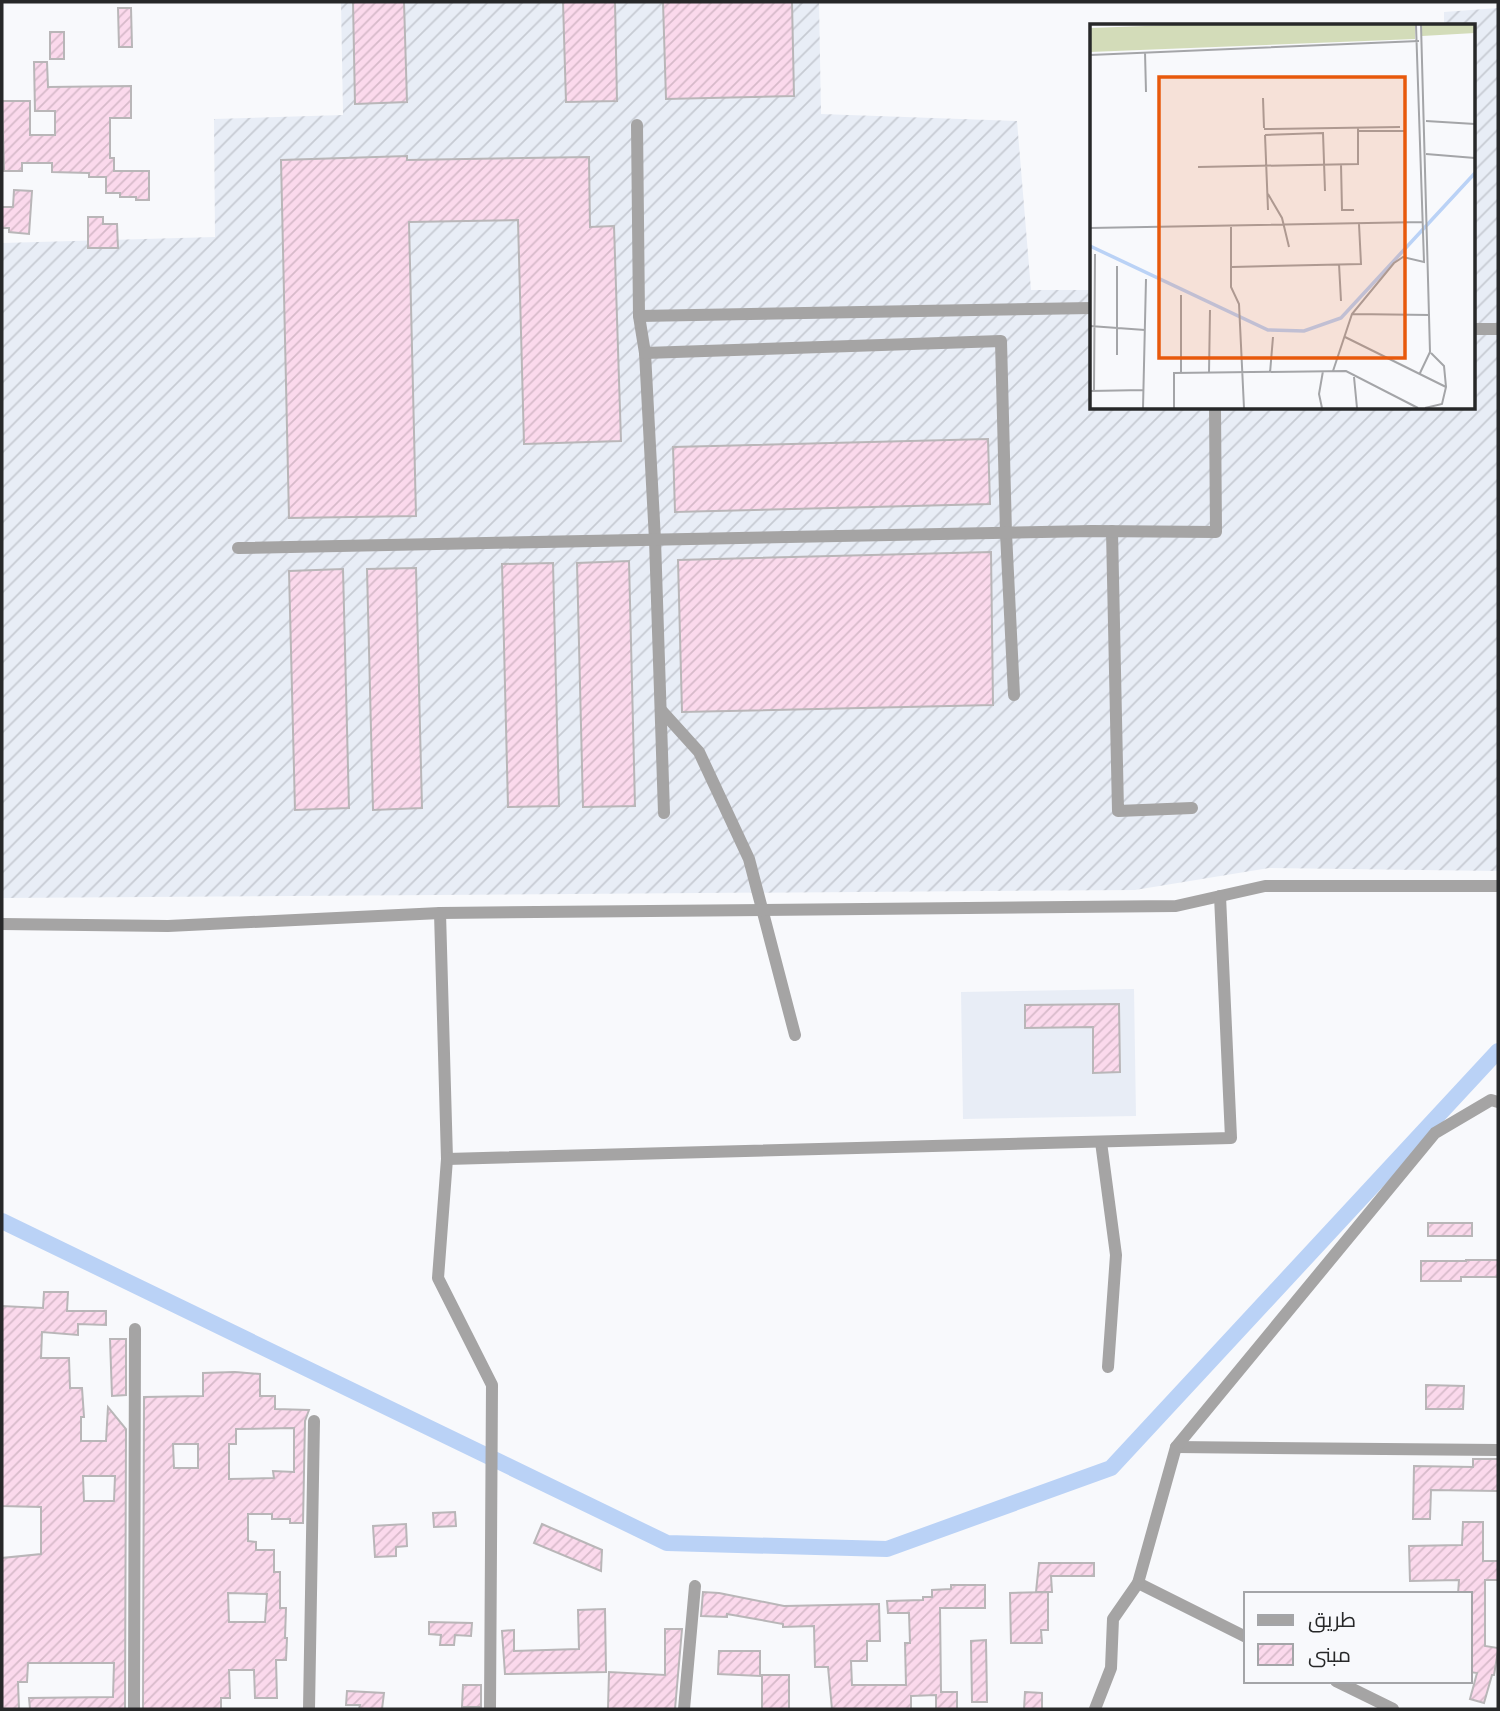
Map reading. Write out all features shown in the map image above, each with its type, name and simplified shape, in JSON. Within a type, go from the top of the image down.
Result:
[{"type":"street","points":[[637,125],[639,316],[645,353],[656,540],[664,813]]},
{"type":"street","points":[[639,316],[1090,308]]},
{"type":"street","points":[[1476,329],[1496,329]]},
{"type":"street","points":[[645,353],[1001,341],[1014,695]]},
{"type":"street","points":[[238,548],[1112,531],[1216,532],[1215,410]]},
{"type":"street","points":[[1112,531],[1118,811],[1192,808]]},
{"type":"street","points":[[661,710],[699,752],[749,859],[795,1035]]},
{"type":"street","points":[[2,924],[168,926],[440,913],[1176,906],[1265,886],[1498,886]]},
{"type":"street","points":[[447,1159],[1231,1139],[1220,896]]},
{"type":"street","points":[[440,913],[447,1159],[438,1278],[492,1385],[490,1709]]},
{"type":"street","points":[[1095,1709],[1111,1668],[1113,1619],[1138,1583],[1177,1447],[1435,1133],[1491,1100],[1498,1101]]},
{"type":"street","points":[[1101,1142],[1116,1255],[1108,1367]]},
{"type":"street","points":[[134,1709],[135,1329]]},
{"type":"street","points":[[309,1709],[314,1421]]},
{"type":"street","points":[[1177,1447],[1498,1450]]},
{"type":"street","points":[[1138,1583],[1244,1636]]},
{"type":"street","points":[[684,1709],[695,1586]]},
{"type":"street","points":[[1340,1683],[1393,1709]]},
{"type":"shaded area","points":[[341,2],[819,2],[821,114],[1017,121],[1031,290],[1090,290],[1090,410],[1476,410],[1476,24],[1444,24],[1444,12],[1498,8],[1498,871],[1269,868],[1135,890],[2,898],[2,243],[215,237],[214,119],[343,115]]},
{"type":"shaded area","points":[[1134,989],[1136,1116],[963,1119],[961,992]]},
{"type":"building","points":[[353,2],[404,2],[407,102],[355,104]]},
{"type":"building","points":[[563,2],[615,2],[617,101],[566,102]]},
{"type":"building","points":[[663,2],[792,2],[794,96],[666,99]]},
{"type":"building","points":[[118,8],[131,8],[132,47],[119,47]]},
{"type":"building","points":[[50,32],[64,32],[64,59],[50,59]]},
{"type":"building","points":[[34,62],[47,62],[48,87],[131,86],[131,118],[110,118],[110,158],[114,158],[114,171],[149,171],[149,200],[120,197],[120,193],[106,193],[106,177],[89,177],[89,173],[52,172],[52,163],[22,163],[22,171],[4,171],[2,101],[30,101],[30,135],[55,135],[55,111],[35,111]]},
{"type":"building","points":[[407,156],[407,160],[589,157],[590,227],[614,226],[621,441],[524,444],[518,220],[409,222],[416,516],[289,518],[281,160]]},
{"type":"building","points":[[14,190],[32,191],[29,234],[9,232],[9,228],[2,228],[2,207],[13,207]]},
{"type":"building","points":[[88,217],[103,217],[103,224],[117,224],[118,248],[88,248]]},
{"type":"building","points":[[988,439],[990,504],[675,512],[673,447]]},
{"type":"building","points":[[991,552],[993,705],[682,712],[678,560]]},
{"type":"building","points":[[629,561],[635,806],[583,807],[577,563]]},
{"type":"building","points":[[553,563],[559,806],[508,807],[502,564]]},
{"type":"building","points":[[416,568],[422,808],[373,810],[367,569]]},
{"type":"building","points":[[343,569],[349,808],[295,810],[289,571]]},
{"type":"building","points":[[1119,1004],[1120,1072],[1093,1073],[1093,1027],[1025,1028],[1025,1005]]},
{"type":"building","points":[[1428,1223],[1472,1223],[1472,1236],[1428,1236]]},
{"type":"building","points":[[1498,1260],[1498,1277],[1421,1281],[1421,1261]]},
{"type":"building","points":[[44,1292],[68,1292],[67,1311],[106,1311],[106,1325],[78,1324],[78,1335],[42,1332],[41,1358],[69,1358],[70,1388],[82,1388],[84,1417],[81,1417],[81,1441],[106,1441],[108,1407],[126,1429],[125,1709],[30,1709],[29,1698],[113,1697],[114,1663],[28,1663],[27,1682],[18,1682],[19,1709],[2,1709],[2,1558],[41,1554],[41,1507],[2,1506],[2,1306],[43,1308]],"holes":[[[83,1476],[115,1476],[114,1501],[84,1501]]]},
{"type":"building","points":[[110,1339],[126,1339],[126,1395],[112,1396]]},
{"type":"building","points":[[203,1373],[260,1374],[260,1396],[275,1396],[275,1409],[309,1410],[305,1421],[303,1523],[290,1523],[290,1519],[272,1519],[272,1514],[248,1514],[248,1541],[256,1542],[256,1550],[274,1550],[274,1572],[280,1572],[280,1608],[286,1608],[286,1660],[276,1660],[277,1698],[255,1698],[254,1670],[229,1670],[230,1698],[221,1698],[221,1709],[143,1709],[144,1397],[203,1396]],"holes":[[[294,1428],[294,1472],[273,1471],[274,1478],[229,1479],[229,1444],[236,1444],[236,1429]],[[173,1444],[198,1444],[198,1468],[174,1468]],[[228,1593],[267,1594],[265,1622],[229,1622]]]},
{"type":"building","points":[[1426,1385],[1464,1386],[1463,1409],[1426,1409]]},
{"type":"building","points":[[1473,1459],[1498,1459],[1498,1491],[1431,1490],[1430,1519],[1413,1519],[1414,1466],[1473,1467]]},
{"type":"building","points":[[455,1512],[456,1526],[434,1527],[433,1513]]},
{"type":"building","points":[[1463,1522],[1483,1522],[1483,1561],[1498,1561],[1498,1580],[1485,1580],[1485,1646],[1498,1648],[1498,1651],[1494,1675],[1484,1703],[1470,1699],[1477,1673],[1472,1672],[1472,1592],[1458,1592],[1459,1580],[1410,1581],[1409,1546],[1462,1545]]},
{"type":"building","points":[[406,1524],[407,1546],[396,1547],[396,1556],[375,1557],[373,1526]]},
{"type":"building","points":[[542,1524],[602,1550],[601,1571],[534,1543]]},
{"type":"building","points":[[1039,1563],[1094,1563],[1094,1576],[1051,1576],[1052,1592],[1036,1592]]},
{"type":"building","points":[[951,1585],[985,1585],[985,1608],[940,1608],[941,1692],[957,1692],[957,1709],[936,1709],[936,1695],[911,1696],[911,1709],[832,1709],[828,1667],[815,1667],[814,1626],[783,1627],[783,1624],[727,1614],[727,1617],[701,1616],[703,1592],[784,1606],[879,1604],[880,1641],[867,1641],[867,1661],[851,1661],[852,1685],[906,1685],[905,1643],[910,1643],[909,1613],[888,1613],[887,1601],[923,1600],[923,1597],[932,1597],[932,1590],[951,1589]]},
{"type":"building","points":[[1048,1592],[1048,1630],[1041,1630],[1042,1643],[1011,1643],[1010,1593]]},
{"type":"building","points":[[605,1609],[606,1672],[505,1674],[502,1631],[514,1630],[514,1651],[579,1649],[578,1610]]},
{"type":"building","points":[[429,1622],[472,1623],[471,1636],[455,1635],[454,1645],[440,1645],[441,1635],[429,1634]]},
{"type":"building","points":[[665,1629],[682,1629],[675,1709],[608,1709],[609,1672],[665,1675]]},
{"type":"building","points":[[986,1640],[987,1702],[972,1702],[971,1641]]},
{"type":"building","points":[[719,1651],[760,1651],[760,1676],[718,1674]]},
{"type":"building","points":[[762,1675],[789,1675],[789,1709],[762,1709]]},
{"type":"building","points":[[463,1685],[481,1685],[481,1707],[462,1707]]},
{"type":"building","points":[[347,1691],[384,1693],[382,1709],[359,1709],[360,1705],[346,1705]]},
{"type":"building","points":[[1025,1692],[1042,1693],[1042,1709],[1024,1709]]},
{"type":"waterway","points":[[2,1221],[667,1543],[887,1549],[1111,1468],[1498,1051]]}]
